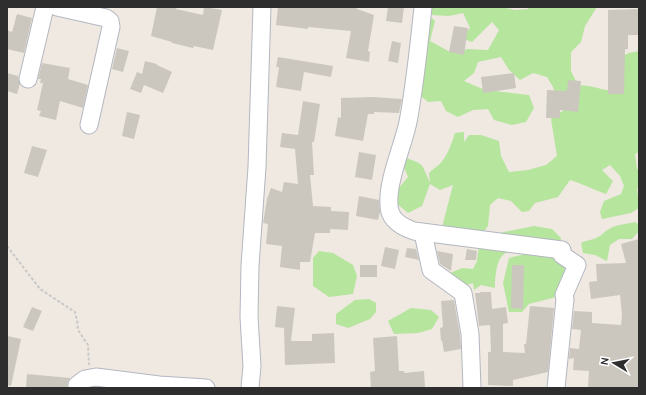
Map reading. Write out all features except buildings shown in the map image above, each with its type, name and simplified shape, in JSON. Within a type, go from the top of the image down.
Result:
[{"type":"street","points":[[28,79],[45,7]]},
{"type":"street","points":[[57,7],[106,18],[110,21],[111,27],[89,125]]},
{"type":"street","points":[[250,388],[252,366],[249,317],[250,266],[257,167],[262,7]]},
{"type":"street","points":[[423,7],[408,122],[390,189],[388,206],[392,217],[401,226],[414,232],[562,250],[562,255],[577,265],[564,295],[565,299],[556,388]]},
{"type":"street","points":[[423,233],[431,270],[463,293],[470,334],[472,388]]},
{"type":"street","points":[[76,388],[77,385],[85,379],[96,377],[159,385],[206,388]]},
{"type":"path","points":[[7,246],[40,289],[75,312],[78,330],[88,345],[92,378]]},
{"type":"green space","points":[[429,7],[503,7],[514,10],[528,9],[528,7],[597,7],[585,26],[581,42],[571,52],[571,71],[578,85],[606,90],[621,89],[620,57],[639,51],[639,152],[635,154],[637,169],[639,170],[639,187],[637,188],[639,208],[631,213],[602,219],[600,212],[604,201],[621,194],[624,186],[620,176],[610,165],[602,170],[613,181],[606,194],[570,180],[558,197],[535,203],[529,211],[522,212],[511,201],[498,198],[490,205],[488,226],[484,231],[499,233],[534,226],[552,229],[561,238],[560,250],[570,274],[564,295],[529,304],[522,312],[509,312],[503,283],[509,258],[529,253],[512,252],[503,255],[498,263],[495,288],[481,285],[474,290],[473,283],[467,285],[443,276],[462,268],[473,269],[477,261],[479,245],[442,227],[453,185],[440,190],[430,184],[422,206],[408,213],[396,203],[398,189],[408,177],[402,163],[403,157],[419,163],[423,167],[430,182],[429,173],[445,157],[455,133],[464,132],[464,142],[469,135],[481,135],[499,141],[501,156],[509,172],[528,170],[546,165],[557,156],[551,119],[564,110],[558,103],[553,87],[547,77],[533,73],[520,80],[509,70],[501,57],[478,62],[474,73],[464,81],[485,90],[529,95],[534,108],[526,122],[512,125],[494,120],[488,109],[473,110],[458,117],[446,111],[441,101],[428,102],[415,91],[428,20],[432,18],[435,21],[430,41],[450,52],[461,52],[467,49],[488,50],[499,30],[492,22],[472,42],[461,38],[470,28],[463,13],[449,16],[432,15]]},
{"type":"green space","points":[[636,222],[639,227],[639,231],[632,239],[619,239],[610,245],[607,261],[595,255],[583,253],[581,243],[600,236],[613,227]]},
{"type":"green space","points":[[319,251],[333,253],[353,265],[357,276],[353,294],[329,297],[313,286],[313,258]]},
{"type":"green space","points":[[369,299],[376,303],[376,312],[370,319],[348,328],[336,324],[336,314],[355,300]]},
{"type":"green space","points":[[411,308],[431,310],[439,317],[432,329],[418,333],[394,334],[388,321]]}]
